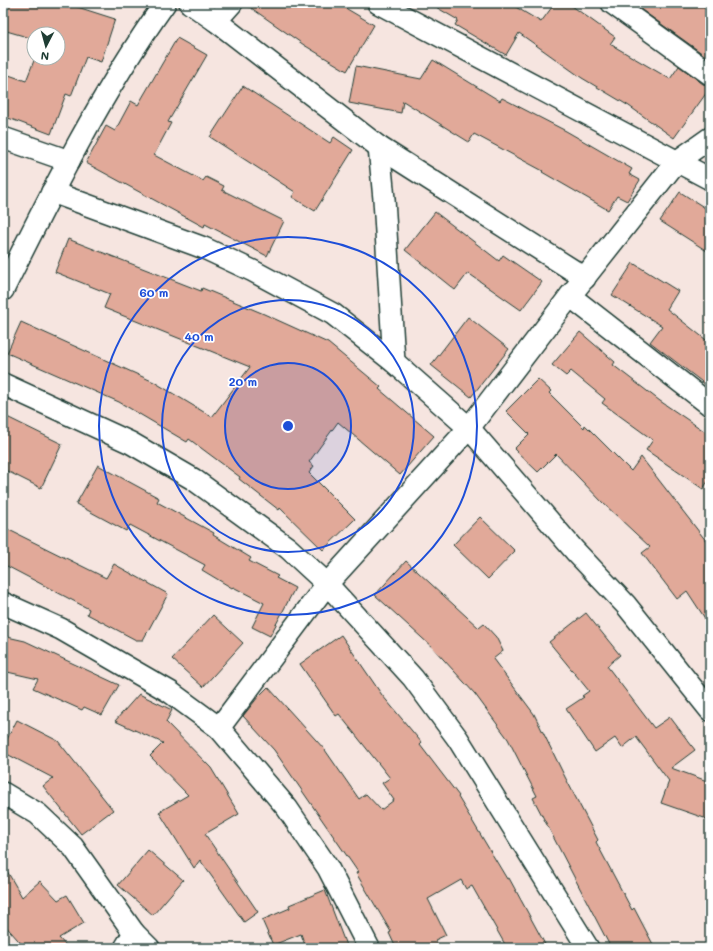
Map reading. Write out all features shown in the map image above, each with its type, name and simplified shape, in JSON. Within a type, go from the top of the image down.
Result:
[{"type":"street","points":[[3,290],[52,192],[112,83],[165,3]]},
{"type":"street","points":[[190,3],[216,21],[379,147],[585,278]]},
{"type":"street","points":[[216,21],[232,3]]},
{"type":"street","points":[[378,3],[710,179]]},
{"type":"street","points":[[612,3],[710,74]]},
{"type":"street","points":[[3,138],[69,161]]},
{"type":"street","points":[[219,728],[327,584],[469,428],[570,296],[676,162],[710,138]]},
{"type":"street","points":[[379,147],[384,199],[394,362]]},
{"type":"street","points":[[52,192],[204,248],[253,271],[333,314],[394,362],[469,428],[575,551],[626,605],[710,710]]},
{"type":"street","points":[[570,296],[710,405]]},
{"type":"street","points":[[3,384],[131,443],[193,479],[288,548],[327,584],[413,678],[438,710],[458,739],[588,948]]},
{"type":"street","points":[[3,603],[61,630],[170,692],[219,728],[287,808],[328,868],[369,948]]},
{"type":"street","points":[[3,793],[38,814],[73,847],[130,940],[149,948]]},
{"type":"building","points":[[3,3],[65,3],[115,19],[101,62],[86,57],[71,96],[66,94],[51,134],[3,116],[3,73],[26,81],[32,66],[66,66],[66,26],[26,26],[26,37],[3,30]]},
{"type":"building","points":[[244,3],[337,3],[374,25],[347,71],[304,45]]},
{"type":"building","points":[[429,3],[509,3],[541,22],[555,3],[568,3],[615,37],[610,44],[670,79],[679,66],[703,84],[710,86],[710,88],[674,138],[629,106],[582,78],[519,33],[506,55],[455,25],[458,20]]},
{"type":"building","points":[[632,3],[710,3],[710,59]]},
{"type":"building","points":[[177,38],[207,55],[168,122],[171,123],[154,155],[203,181],[206,177],[224,186],[222,190],[284,221],[267,256],[205,224],[204,227],[86,163],[106,126],[115,131],[131,101],[138,105]]},
{"type":"building","points":[[433,60],[500,101],[502,98],[566,131],[632,169],[629,174],[640,180],[627,201],[617,196],[608,210],[542,172],[543,171],[474,134],[469,142],[403,101],[401,113],[349,103],[356,66],[421,79]]},
{"type":"building","points":[[243,86],[330,143],[334,137],[353,150],[315,211],[292,197],[295,192],[210,137]]},
{"type":"building","points":[[680,192],[710,211],[710,253],[660,221]]},
{"type":"building","points":[[435,212],[499,261],[503,255],[542,282],[521,310],[468,273],[455,290],[405,250]]},
{"type":"building","points":[[68,239],[201,291],[202,288],[328,343],[381,387],[379,389],[434,436],[400,475],[338,422],[309,462],[314,466],[309,473],[355,519],[323,550],[280,508],[279,510],[239,479],[240,477],[189,439],[187,442],[119,402],[7,353],[21,322],[154,382],[212,417],[250,367],[104,308],[110,294],[55,272]]},
{"type":"building","points":[[633,263],[678,291],[667,309],[710,343],[710,388],[650,342],[662,326],[612,295]]},
{"type":"building","points":[[468,317],[509,349],[471,397],[431,365]]},
{"type":"building","points":[[580,332],[615,362],[613,365],[660,401],[710,435],[710,478],[703,489],[646,450],[653,440],[602,403],[605,399],[571,371],[566,376],[552,365]]},
{"type":"building","points":[[538,379],[551,391],[549,393],[584,428],[585,425],[631,471],[641,457],[710,546],[710,626],[687,591],[677,599],[642,553],[650,547],[603,503],[556,454],[538,472],[514,449],[529,434],[506,411]]},
{"type":"building","points":[[3,415],[62,444],[41,488],[3,469]]},
{"type":"building","points":[[98,465],[159,498],[157,502],[214,533],[213,535],[251,558],[249,561],[278,576],[276,578],[295,588],[270,636],[252,627],[264,603],[233,587],[232,588],[202,570],[205,565],[130,525],[126,531],[76,504]]},
{"type":"building","points":[[480,517],[515,551],[488,579],[453,545]]},
{"type":"building","points":[[3,527],[106,578],[114,564],[168,594],[143,640],[136,640],[87,614],[89,609],[3,564]]},
{"type":"building","points":[[406,561],[479,628],[484,624],[496,637],[503,651],[493,659],[534,714],[598,840],[596,842],[632,910],[634,908],[655,948],[611,948],[533,798],[537,796],[508,739],[475,694],[433,648],[375,595]]},
{"type":"building","points":[[586,613],[620,655],[607,666],[654,728],[670,717],[695,750],[671,768],[710,782],[710,820],[661,803],[669,781],[636,737],[622,748],[615,738],[595,752],[566,709],[584,697],[582,696],[589,691],[549,642]]},
{"type":"building","points":[[213,615],[243,643],[203,687],[172,659]]},
{"type":"building","points":[[341,635],[382,695],[422,743],[420,745],[459,796],[458,797],[507,879],[509,878],[547,948],[507,948],[472,886],[466,889],[461,880],[428,899],[446,935],[435,940],[438,948],[396,948],[389,933],[391,932],[356,873],[358,872],[274,750],[243,716],[268,687],[325,750],[359,799],[366,794],[381,810],[394,800],[382,783],[390,778],[339,714],[336,716],[300,664]]},
{"type":"building","points":[[3,636],[25,641],[119,685],[102,715],[84,707],[82,710],[33,688],[38,679],[3,671]]},
{"type":"building","points":[[139,694],[172,710],[166,722],[211,768],[239,814],[205,834],[258,912],[244,922],[200,860],[194,868],[159,812],[188,795],[150,756],[163,743],[115,721]]},
{"type":"building","points":[[17,720],[58,741],[113,810],[81,834],[43,786],[53,778],[3,752],[3,747]]},
{"type":"building","points":[[148,850],[183,880],[153,915],[118,885]]},
{"type":"building","points":[[3,864],[22,897],[40,881],[58,900],[67,895],[84,923],[59,938],[68,948],[25,948],[3,923]]},
{"type":"building","points":[[325,890],[347,948],[306,948],[301,934],[273,945],[262,920],[290,908],[289,905]]}]
